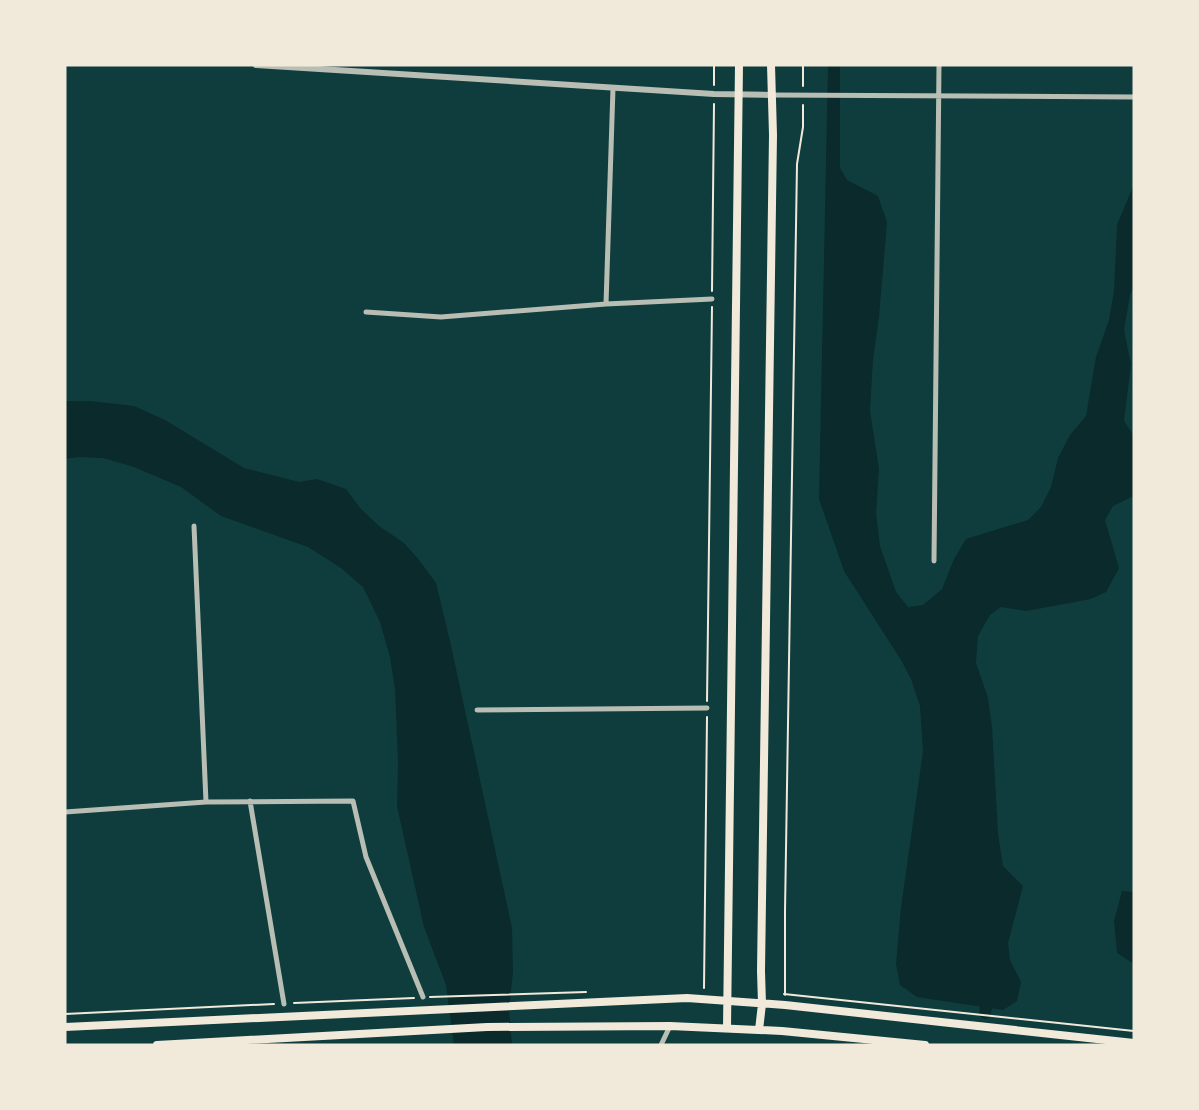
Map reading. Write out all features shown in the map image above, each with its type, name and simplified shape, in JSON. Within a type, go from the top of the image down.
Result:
[{"type":"main road","points":[[727,1028],[739,65]]},
{"type":"main road","points":[[759,1030],[762,1004],[773,149],[771,65]]},
{"type":"main road","points":[[65,1027],[687,998],[1134,1043]]},
{"type":"main road","points":[[157,1045],[488,1027],[670,1026],[759,1030],[925,1045]]},
{"type":"street","points":[[256,65],[739,95],[1134,97]]},
{"type":"street","points":[[934,561],[939,65]]},
{"type":"street","points":[[606,304],[613,88]]},
{"type":"street","points":[[366,312],[441,317],[712,299]]},
{"type":"street","points":[[194,526],[206,802]]},
{"type":"street","points":[[477,710],[707,708]]},
{"type":"street","points":[[250,801],[284,1004]]},
{"type":"street","points":[[65,812],[206,802],[353,801],[366,857],[423,997]]},
{"type":"street","points":[[661,1045],[670,1026]]},
{"type":"path","points":[[704,999],[714,65]]},
{"type":"path","points":[[803,65],[803,127],[797,164],[785,994],[1134,1031]]},
{"type":"path","points":[[65,1014],[517,994]]},
{"type":"water","points":[[828,65],[840,65],[840,168],[847,180],[878,196],[887,222],[870,411],[879,469],[876,513],[880,546],[896,592],[908,607],[923,605],[942,589],[954,559],[966,539],[1028,520],[1041,507],[1051,487],[1058,458],[1070,435],[1086,416],[1096,357],[1109,320],[1114,291],[1117,225],[1134,184],[1134,286],[1124,330],[1131,364],[1124,421],[1134,436],[1134,496],[1113,506],[1105,520],[1119,568],[1106,592],[1091,599],[1026,611],[1001,607],[990,615],[978,636],[976,663],[988,698],[992,727],[998,834],[1003,866],[1023,886],[1008,943],[1010,960],[1021,982],[1017,1001],[1003,1010],[917,997],[900,985],[896,964],[923,751],[920,706],[901,660],[844,571],[819,499]]},
{"type":"water","points":[[65,401],[134,406],[165,420],[244,468],[299,482],[317,479],[346,489],[360,508],[379,526],[404,543],[436,583],[512,928],[513,972],[509,1010],[512,1045],[454,1045],[446,985],[424,927],[397,806],[395,689],[390,657],[380,622],[363,587],[341,568],[308,547],[221,516],[181,487],[134,467],[103,458],[65,459]]},
{"type":"water","points":[[1122,891],[1134,892],[1134,964],[1117,953],[1114,921]]},
{"type":"waterway","points":[[985,1013],[986,1007]]}]
